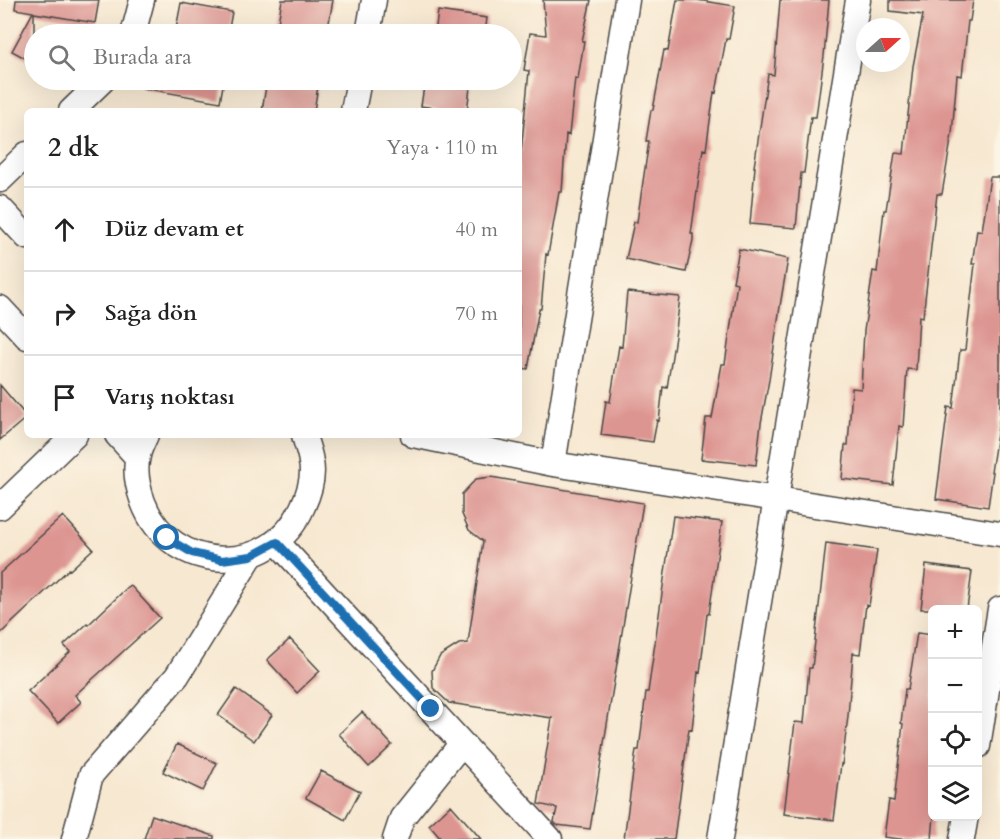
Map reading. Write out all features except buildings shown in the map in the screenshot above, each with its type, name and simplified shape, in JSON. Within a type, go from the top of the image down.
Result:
[{"type":"street","points":[[136,24],[142,0]]},
{"type":"street","points":[[370,24],[374,0]]},
{"type":"street","points":[[554,464],[627,0]]},
{"type":"street","points":[[720,839],[858,0]]},
{"type":"street","points":[[74,108],[93,90]]},
{"type":"street","points":[[354,108],[357,90]]},
{"type":"street","points":[[0,180],[24,157]]},
{"type":"street","points":[[0,208],[24,234]]},
{"type":"street","points":[[0,308],[24,335]]},
{"type":"street","points":[[0,507],[72,438]]},
{"type":"street","points":[[124,438],[142,446],[138,487],[148,515],[167,538],[192,553],[222,560],[251,556],[277,542],[297,520],[309,493],[312,463],[305,438]]},
{"type":"street","points":[[428,438],[554,464],[1000,534]]},
{"type":"street","points":[[277,542],[550,839]]},
{"type":"street","points":[[74,839],[91,775],[177,676],[251,556]]},
{"type":"street","points":[[982,721],[1000,609]]},
{"type":"street","points":[[395,839],[402,818],[462,743]]},
{"type":"street","points":[[962,839],[965,821]]},
{"type":"route","points":[[167,538],[192,553],[222,560],[251,556],[277,542],[431,709]]}]
